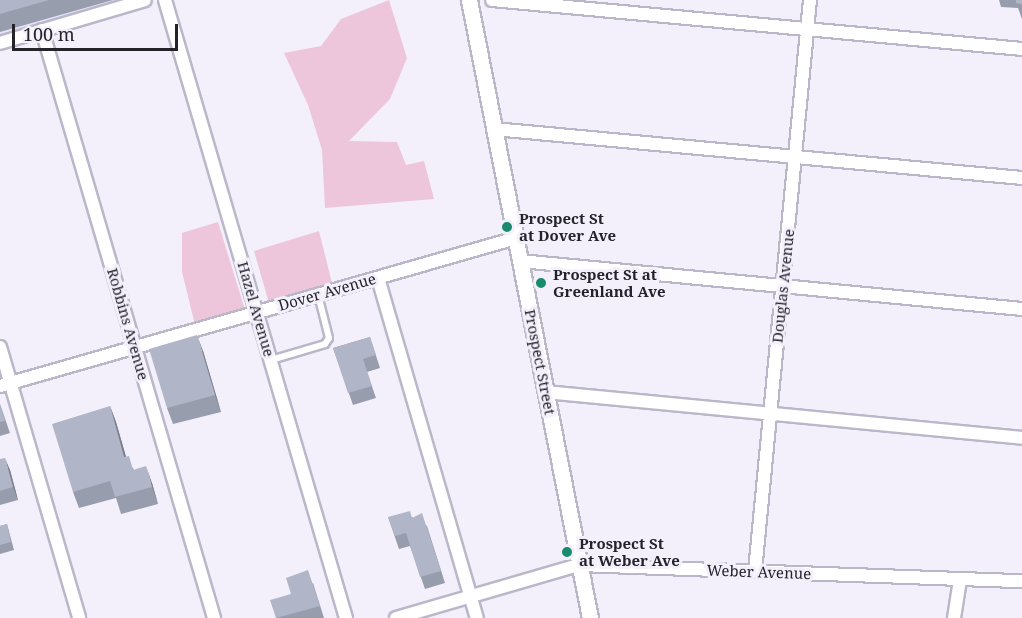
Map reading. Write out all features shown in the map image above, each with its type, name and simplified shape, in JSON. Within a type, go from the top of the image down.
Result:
[{"type":"street","points":[[0,44],[145,0]]},
{"type":"street","name":"Hazel Avenue","points":[[165,0],[346,618]]},
{"type":"street","name":"Prospect Street","points":[[469,0],[590,618]]},
{"type":"street","points":[[492,0],[1022,50]]},
{"type":"street","name":"Douglas Avenue","points":[[755,571],[810,0]]},
{"type":"street","name":"Robbins Avenue","points":[[42,30],[214,618]]},
{"type":"street","points":[[494,129],[1022,178]]},
{"type":"street","name":"Dover Avenue","points":[[5,385],[516,238]]},
{"type":"street","points":[[520,261],[1022,309]]},
{"type":"street","points":[[378,278],[477,618]]},
{"type":"street","points":[[0,347],[5,385],[79,618]]},
{"type":"street","points":[[546,392],[1022,438]]},
{"type":"street","name":"Weber Avenue","points":[[396,618],[579,565],[1022,581]]},
{"type":"street","points":[[954,618],[960,579]]},
{"type":"lane","points":[[271,360],[325,344],[329,338],[318,295]]},
{"type":"shaded area","points":[[0,0],[127,0],[0,35]]},
{"type":"shaded area","points":[[389,0],[407,58],[390,99],[349,141],[397,142],[406,165],[424,161],[434,199],[325,208],[322,150],[308,105],[284,53],[321,46],[341,19]]},
{"type":"shaded area","points":[[218,222],[245,310],[195,325],[182,272],[182,233]]},
{"type":"shaded area","points":[[319,231],[332,283],[269,303],[254,251]]},
{"type":"building","points":[[0,0],[49,0],[0,14]]},
{"type":"building","points":[[197,335],[215,395],[167,408],[149,349]]},
{"type":"building","points":[[370,337],[376,355],[363,359],[372,386],[348,393],[333,348]]},
{"type":"building","points":[[0,405],[5,421],[0,422]]},
{"type":"building","points":[[110,406],[124,457],[129,456],[133,470],[146,466],[152,487],[115,497],[110,481],[73,492],[52,424]]},
{"type":"building","points":[[5,458],[13,487],[0,491],[0,459]]},
{"type":"building","points":[[410,511],[412,518],[422,513],[441,571],[420,577],[406,533],[395,536],[388,517]]},
{"type":"building","points":[[7,524],[11,542],[0,545],[0,526]]},
{"type":"building","points":[[308,570],[320,606],[276,618],[270,600],[291,594],[286,578]]},
{"type":"place","name":"Prospect St at Dover Ave","points":[[507,227]]},
{"type":"place","name":"Prospect St at Greenland Ave","points":[[541,283]]},
{"type":"place","name":"Prospect St at Weber Ave","points":[[567,552]]}]
